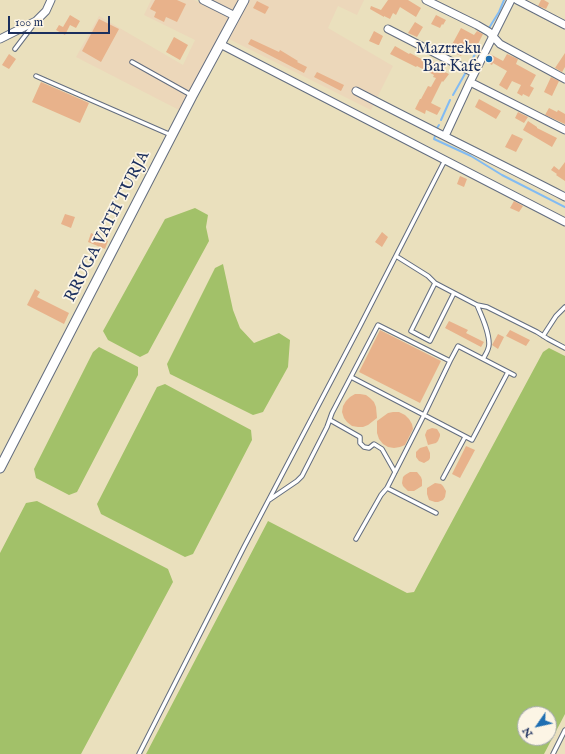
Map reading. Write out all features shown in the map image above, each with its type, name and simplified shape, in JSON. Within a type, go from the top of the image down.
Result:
[{"type":"street","points":[[0,39],[36,21],[46,11],[51,0]]},
{"type":"street","points":[[203,0],[235,16]]},
{"type":"street","name":"RRUGA VATH TURJA","points":[[0,468],[192,96],[244,0]]},
{"type":"street","points":[[426,0],[477,25],[489,32],[500,44],[565,79]]},
{"type":"street","points":[[445,136],[474,73],[511,0]]},
{"type":"street","points":[[517,0],[565,25]]},
{"type":"street","points":[[388,29],[474,73]]},
{"type":"street","points":[[220,44],[565,222]]},
{"type":"street","points":[[470,82],[565,130]]},
{"type":"street","points":[[356,91],[430,130],[445,136],[565,197]]},
{"type":"lane","points":[[15,49],[36,21]]},
{"type":"lane","points":[[132,62],[192,96]]},
{"type":"lane","points":[[36,76],[172,136]]},
{"type":"lane","points":[[138,754],[445,160]]},
{"type":"lane","points":[[396,256],[428,276],[435,283],[477,305],[487,307],[565,348]]},
{"type":"lane","points":[[435,283],[411,331],[430,340],[454,293]]},
{"type":"lane","points":[[477,305],[484,320],[489,345],[483,359]]},
{"type":"lane","points":[[543,336],[556,316],[565,307]]},
{"type":"lane","points":[[268,501],[302,476],[327,427],[332,413],[378,324],[450,361]]},
{"type":"lane","points":[[356,539],[381,495],[387,488],[458,346],[514,375]]},
{"type":"lane","points":[[351,377],[472,440],[508,372]]},
{"type":"lane","points":[[330,420],[360,437],[360,443],[364,447],[369,448],[374,444],[382,449],[395,472]]},
{"type":"lane","points":[[443,478],[466,436]]},
{"type":"lane","points":[[387,488],[436,513]]},
{"type":"lane","points":[[553,754],[565,730]]},
{"type":"shaded area","points":[[151,0],[194,0],[230,18],[181,111],[76,57],[99,16],[183,65],[195,40],[144,15]]},
{"type":"shaded area","points":[[209,0],[240,0],[234,12]]},
{"type":"shaded area","points":[[246,0],[364,0],[357,15],[338,6],[328,28],[393,66],[371,110],[227,38]]},
{"type":"green space","points":[[195,208],[208,215],[206,227],[209,241],[148,353],[140,357],[108,340],[103,331],[165,219]]},
{"type":"green space","points":[[223,264],[233,310],[240,328],[254,343],[279,333],[290,340],[288,367],[263,412],[253,415],[170,374],[167,364],[215,268]]},
{"type":"green space","points":[[99,347],[138,367],[138,375],[77,492],[69,495],[36,478],[34,469],[93,352]]},
{"type":"green space","points":[[549,348],[565,356],[565,714],[557,729],[557,706],[517,706],[517,746],[548,746],[544,754],[146,754],[268,521],[407,593],[414,592],[543,352]]},
{"type":"green space","points":[[165,384],[251,430],[252,440],[193,554],[185,557],[101,514],[97,504],[157,387]]},
{"type":"green space","points":[[37,501],[168,569],[173,582],[81,754],[0,754],[0,553],[26,503]]},
{"type":"building","points":[[155,0],[177,0],[186,4],[177,22],[166,17],[164,22],[154,17],[156,12],[150,9]]},
{"type":"building","points":[[388,0],[408,0],[421,8],[416,17],[400,7],[396,15],[393,13],[390,19],[370,9],[371,6],[381,10]]},
{"type":"building","points":[[541,0],[549,3],[546,9],[538,6]]},
{"type":"building","points":[[257,1],[269,7],[265,14],[253,8]]},
{"type":"building","points":[[70,15],[80,21],[76,28],[70,25],[65,35],[56,30],[59,25],[63,27]]},
{"type":"building","points":[[436,15],[446,20],[440,28],[431,24]]},
{"type":"building","points":[[99,19],[119,29],[101,62],[82,51]]},
{"type":"building","points":[[415,22],[423,27],[417,37],[408,33]]},
{"type":"building","points":[[461,28],[474,35],[477,31],[483,34],[475,50],[467,45],[461,56],[449,50]]},
{"type":"building","points":[[374,31],[383,36],[379,45],[369,41]]},
{"type":"building","points":[[174,37],[188,45],[180,60],[166,52]]},
{"type":"building","points":[[251,39],[279,52],[280,50],[298,61],[297,62],[307,67],[304,73],[248,44]]},
{"type":"building","points":[[395,46],[425,61],[426,58],[437,64],[435,67],[449,74],[443,82],[442,81],[431,103],[441,108],[437,115],[426,110],[425,114],[415,109],[428,86],[431,87],[436,78],[433,77],[434,75],[417,66],[416,67],[390,54]]},
{"type":"building","points":[[565,53],[565,67],[562,72],[555,68]]},
{"type":"building","points":[[9,54],[16,59],[9,69],[2,65]]},
{"type":"building","points":[[490,54],[503,61],[507,54],[518,59],[516,64],[536,75],[530,86],[534,88],[529,97],[523,94],[522,96],[517,93],[521,85],[512,81],[507,90],[499,85],[507,71],[493,63],[492,65],[486,62]]},
{"type":"building","points":[[317,72],[344,85],[341,91],[314,77]]},
{"type":"building","points":[[551,77],[559,81],[552,96],[544,92]]},
{"type":"building","points":[[41,82],[89,103],[80,123],[32,102]]},
{"type":"building","points":[[479,99],[501,111],[496,119],[475,107]]},
{"type":"building","points":[[549,108],[557,112],[558,110],[565,114],[565,124],[545,115]]},
{"type":"building","points":[[518,112],[528,117],[524,123],[515,118]]},
{"type":"building","points":[[528,121],[537,128],[557,138],[552,147],[523,130]]},
{"type":"building","points":[[512,134],[523,139],[516,152],[505,147]]},
{"type":"building","points":[[565,162],[565,181],[551,170],[554,166],[559,170]]},
{"type":"building","points":[[460,176],[467,179],[464,187],[457,184]]},
{"type":"building","points":[[514,201],[523,206],[519,212],[510,208]]},
{"type":"building","points":[[65,214],[75,217],[71,228],[61,224]]},
{"type":"building","points":[[382,232],[388,237],[382,247],[375,242]]},
{"type":"building","points":[[91,233],[108,241],[105,249],[88,242]]},
{"type":"building","points":[[35,289],[40,292],[37,297],[69,313],[64,324],[27,305]]},
{"type":"building","points":[[449,321],[468,330],[466,333],[484,342],[481,347],[445,328]]},
{"type":"building","points":[[380,330],[441,361],[420,403],[359,372]]},
{"type":"building","points":[[510,330],[530,340],[526,346],[506,336]]},
{"type":"building","points":[[498,334],[504,337],[498,349],[492,345]]},
{"type":"building","points":[[355,394],[366,395],[374,402],[376,407],[377,418],[363,427],[352,426],[344,418],[342,412],[346,401]]},
{"type":"building","points":[[399,412],[405,415],[412,424],[413,429],[405,445],[394,448],[383,444],[377,433],[377,421],[388,413]]},
{"type":"building","points":[[432,428],[437,429],[440,436],[436,443],[428,445],[425,435],[427,430]]},
{"type":"building","points":[[427,446],[430,453],[430,458],[424,463],[419,461],[416,457],[416,452],[420,448]]},
{"type":"building","points":[[466,446],[475,450],[460,478],[452,474]]},
{"type":"building","points":[[410,472],[417,472],[422,480],[422,486],[414,491],[408,491],[402,483],[403,477]]},
{"type":"building","points":[[435,483],[441,484],[446,491],[443,500],[438,502],[429,500],[427,494],[427,488]]},
{"type":"waterway","points":[[489,28],[499,12],[504,0]]},
{"type":"waterway","points":[[471,62],[476,52]]},
{"type":"waterway","points":[[453,95],[466,72]]},
{"type":"waterway","points":[[441,120],[450,100]]},
{"type":"waterway","points":[[435,136],[434,139],[471,156],[502,175],[565,207]]},
{"type":"place","name":"Mazrreku Bar Kafe","points":[[489,59]]}]
